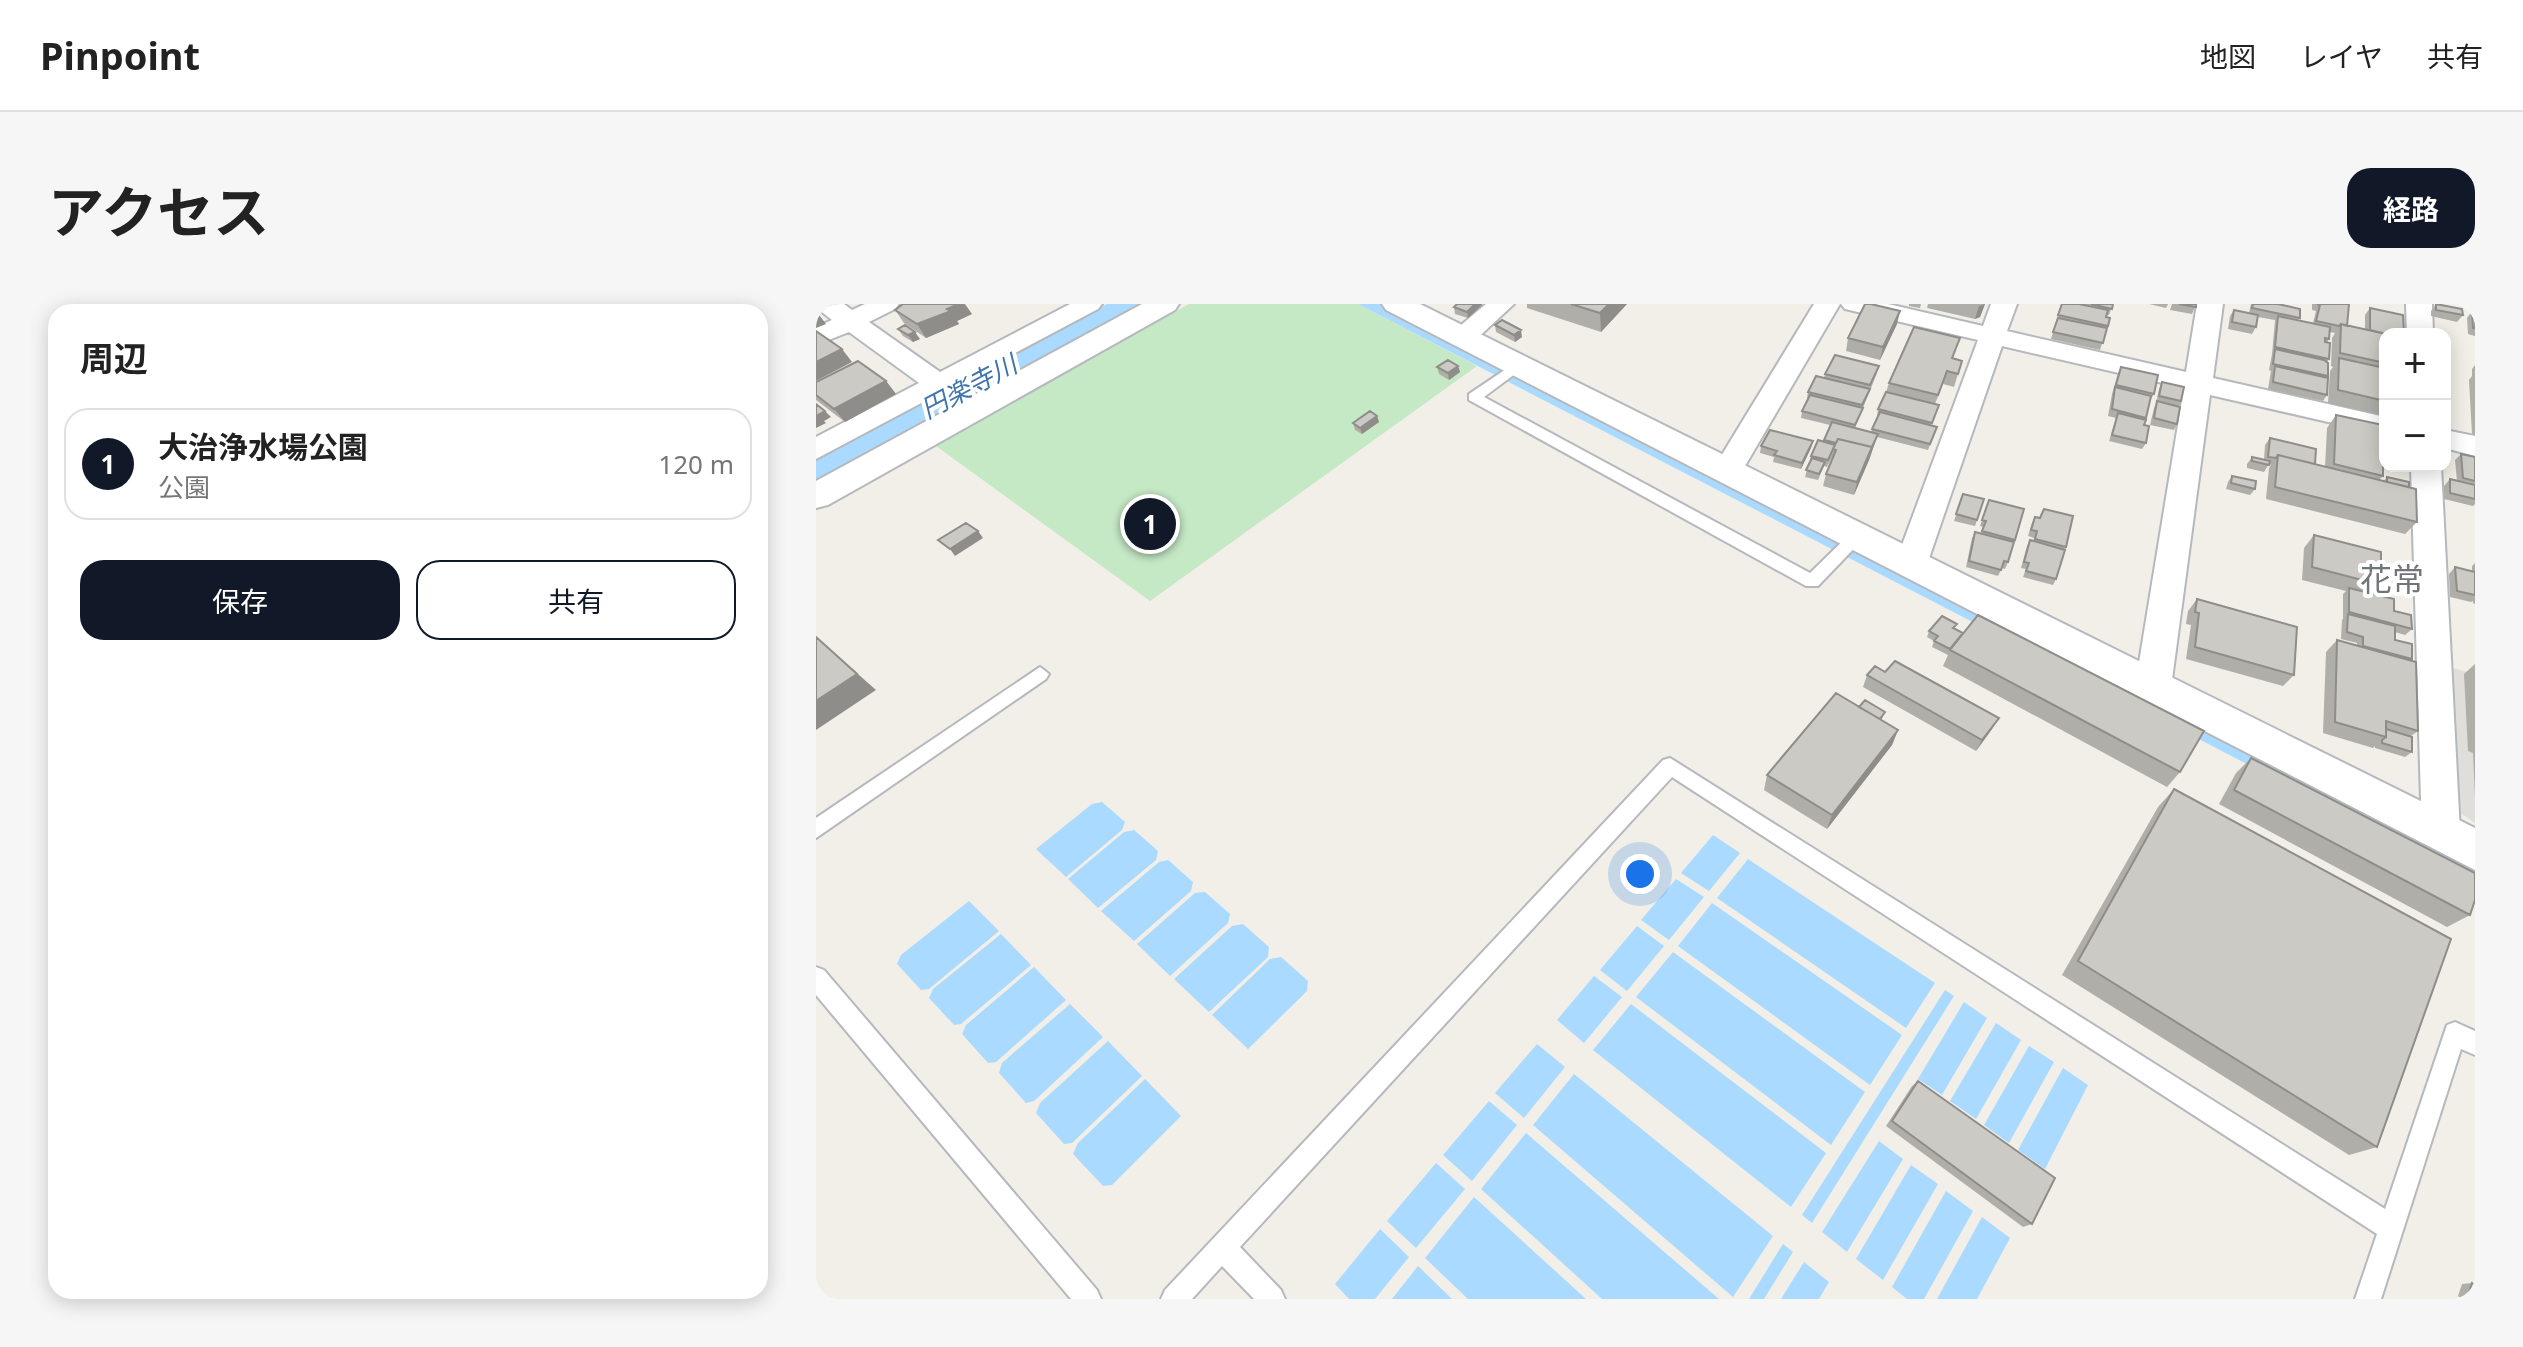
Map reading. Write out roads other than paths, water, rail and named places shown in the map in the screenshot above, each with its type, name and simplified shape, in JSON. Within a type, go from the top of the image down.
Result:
[{"type":"street","points":[[827,304],[939,384]]},
{"type":"street","points":[[816,337],[886,304]]},
{"type":"street","points":[[816,449],[1089,304]]},
{"type":"street","points":[[816,496],[1164,304]]},
{"type":"street","points":[[1397,304],[1463,337],[1509,371],[1727,471],[1849,545],[1911,564],[2458,841]]},
{"type":"street","points":[[1463,337],[1501,304]]},
{"type":"street","points":[[1727,471],[1827,304]]},
{"type":"street","points":[[1854,304],[2379,425]]},
{"type":"street","points":[[1911,564],[2004,304]]},
{"type":"street","points":[[2153,687],[2210,304]]},
{"type":"street","points":[[2419,304],[2420,328]]},
{"type":"street","points":[[2451,440],[2475,446]]},
{"type":"street","points":[[2427,472],[2458,841]]},
{"type":"lane","points":[[1509,371],[1474,397],[1812,582],[1849,545]]},
{"type":"lane","points":[[816,829],[1040,674]]},
{"type":"lane","points":[[1174,1299],[1670,766],[2391,1228]]},
{"type":"lane","points":[[816,978],[1088,1299]]},
{"type":"lane","points":[[2368,1299],[2455,1033],[2475,1044]]},
{"type":"lane","points":[[1222,1248],[1272,1299]]},
{"type":"water","name":"円楽寺川","points":[[1107,304],[1145,304],[816,484],[816,460]]},
{"type":"water","points":[[1358,304],[1380,304],[2475,865],[2475,882]]},
{"type":"water","points":[[1102,802],[1125,822],[1122,830],[1066,877],[1036,849],[1092,804]]},
{"type":"water","points":[[1134,830],[1158,851],[1156,860],[1098,908],[1068,879],[1124,832]]},
{"type":"water","points":[[1713,835],[1740,853],[1709,891],[1681,873]]},
{"type":"water","points":[[1748,859],[1935,983],[1906,1028],[1717,898]]},
{"type":"water","points":[[1168,860],[1193,882],[1191,891],[1134,941],[1101,911],[1159,862]]},
{"type":"water","points":[[1676,879],[1704,897],[1669,940],[1641,920]]},
{"type":"water","points":[[1205,892],[1230,914],[1228,923],[1170,976],[1137,944],[1195,893]]},
{"type":"water","points":[[969,901],[999,931],[929,989],[921,990],[897,964],[901,955]]},
{"type":"water","points":[[1712,903],[1902,1035],[1870,1085],[1678,946]]},
{"type":"water","points":[[1243,924],[1269,947],[1268,957],[1209,1012],[1174,979],[1232,926]]},
{"type":"water","points":[[1637,926],[1664,946],[1627,991],[1600,970]]},
{"type":"water","points":[[1001,934],[1031,965],[961,1024],[954,1025],[929,998],[933,989]]},
{"type":"water","points":[[1673,952],[1865,1092],[1831,1145],[1636,997]]},
{"type":"water","points":[[1281,957],[1308,981],[1307,991],[1248,1049],[1212,1015],[1270,959]]},
{"type":"water","points":[[1034,967],[1066,1000],[996,1062],[988,1063],[962,1034],[966,1025]]},
{"type":"water","points":[[1594,976],[1622,997],[1584,1043],[1557,1020]]},
{"type":"water","points":[[1945,990],[1954,996],[1812,1223],[1802,1215]]},
{"type":"water","points":[[1964,1002],[1987,1018],[1942,1095],[1918,1079]]},
{"type":"water","points":[[1070,1004],[1103,1037],[1034,1101],[1026,1103],[999,1073],[1002,1063]]},
{"type":"water","points":[[1631,1004],[1826,1153],[1791,1207],[1593,1050]]},
{"type":"water","points":[[1996,1023],[2021,1040],[1976,1119],[1950,1101]]},
{"type":"water","points":[[1108,1041],[1142,1076],[1072,1143],[1064,1144],[1036,1113],[1040,1103]]},
{"type":"water","points":[[1537,1044],[1565,1067],[1524,1118],[1495,1093]]},
{"type":"water","points":[[2029,1046],[2054,1062],[2009,1143],[1984,1125]]},
{"type":"water","points":[[2063,1068],[2088,1085],[2045,1169],[2018,1150]]},
{"type":"water","points":[[1574,1074],[1773,1236],[1733,1297],[1533,1125]]},
{"type":"water","points":[[1145,1079],[1181,1116],[1112,1185],[1103,1186],[1073,1154],[1078,1143]]},
{"type":"water","points":[[1489,1101],[1517,1125],[1472,1181],[1443,1155]]},
{"type":"water","points":[[1526,1133],[1719,1299],[1602,1299],[1481,1189]]},
{"type":"water","points":[[1879,1141],[1903,1159],[1847,1252],[1822,1232]]},
{"type":"water","points":[[1436,1163],[1465,1189],[1416,1248],[1387,1221]]},
{"type":"water","points":[[1911,1165],[1938,1184],[1883,1280],[1856,1259]]},
{"type":"water","points":[[1946,1191],[1973,1211],[1924,1299],[1907,1299],[1892,1287]]},
{"type":"water","points":[[1474,1197],[1586,1299],[1468,1299],[1425,1258]]},
{"type":"water","points":[[1982,1217],[2010,1238],[1977,1299],[1937,1299]]},
{"type":"water","points":[[1380,1229],[1409,1257],[1375,1299],[1349,1299],[1335,1284]]},
{"type":"water","points":[[1783,1244],[1793,1252],[1764,1299],[1749,1299]]},
{"type":"water","points":[[1804,1262],[1829,1282],[1819,1299],[1781,1299]]},
{"type":"water","points":[[1418,1266],[1452,1299],[1392,1299]]},
{"type":"place","name":"大治浄水場公園","points":[[1150,524]]},
{"type":"district","name":"花常","points":[[2392,580]]}]
